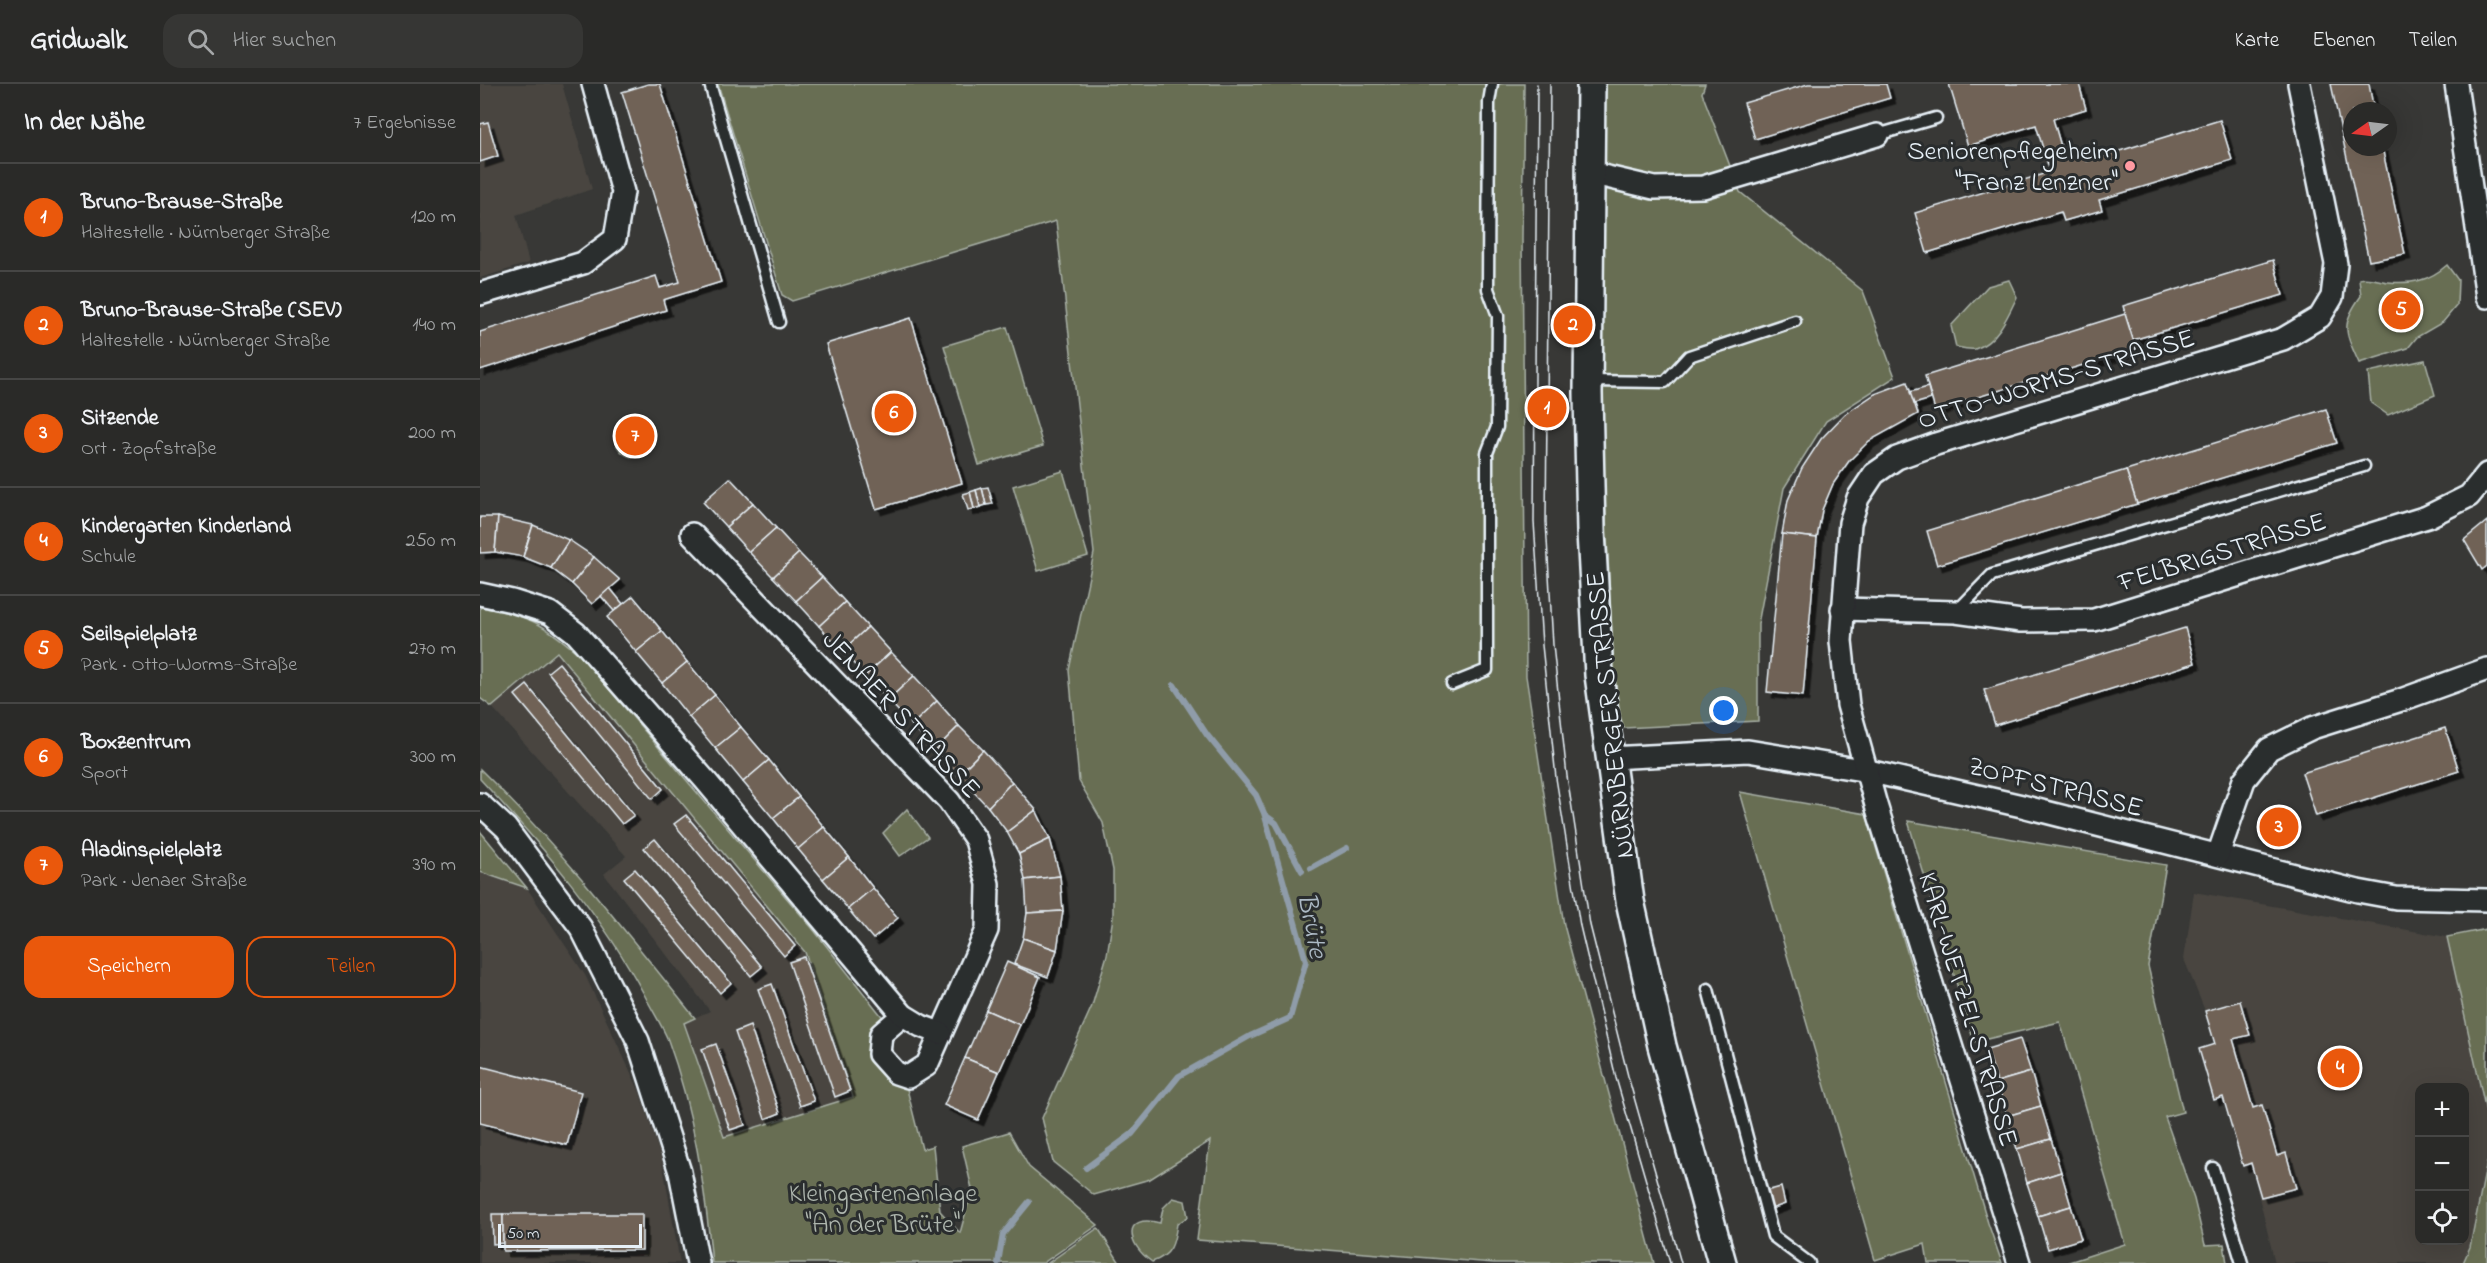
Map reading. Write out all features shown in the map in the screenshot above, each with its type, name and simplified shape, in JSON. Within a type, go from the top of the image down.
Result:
[{"type":"street","points":[[480,294],[583,263],[615,239],[623,192],[593,84]]},
{"type":"street","name":"NÜRNBERGER STRASSE","points":[[1591,84],[1588,381],[1593,584],[1599,675],[1630,901],[1659,1034],[1722,1263]]},
{"type":"street","name":"OTTO-WORMS-STRASSE","points":[[1868,771],[1848,705],[1840,641],[1850,523],[1858,498],[1874,474],[1897,458],[1936,444],[2283,339],[2320,317],[2332,297],[2336,264],[2299,84]]},
{"type":"street","points":[[2456,84],[2487,297]]},
{"type":"street","points":[[1590,173],[1654,188],[1703,187],[1877,135]]},
{"type":"street","name":"FELBRIGSTRASSE","points":[[1842,609],[1956,612],[2021,621],[2094,620],[2427,517],[2469,496],[2487,474]]},
{"type":"street","name":"JENAER STRASSE","points":[[692,534],[949,801],[976,840],[988,884],[987,930],[927,1065],[908,1077],[896,1073],[879,1054],[881,1034],[903,1015]]},
{"type":"street","points":[[480,594],[512,600],[550,614],[576,633],[705,780],[903,1015],[921,1026],[940,1033]]},
{"type":"street","points":[[2218,855],[2244,780],[2270,749],[2312,728],[2401,700],[2487,669]]},
{"type":"street","name":"ZOPFSTRASSE","points":[[1609,758],[1748,751],[1868,771],[2022,806],[2358,891],[2396,898],[2487,900]]},
{"type":"street","name":"KARL-WETZEL-STRASSE","points":[[1868,771],[2019,1263]]},
{"type":"street","points":[[480,804],[506,828],[581,928],[638,1041],[680,1172],[698,1263]]},
{"type":"lane","points":[[710,84],[779,322]]},
{"type":"lane","points":[[1452,684],[1487,670],[1487,453],[1497,427],[1498,316],[1488,289],[1489,102],[1492,84]]},
{"type":"lane","points":[[1877,135],[1936,118]]},
{"type":"lane","points":[[1588,381],[1665,382],[1689,356],[1796,321]]},
{"type":"lane","name":"FELBRIGSTRASSE","points":[[1956,612],[1992,575],[2364,466]]},
{"type":"lane","points":[[1708,989],[1773,1236],[1809,1263]]},
{"type":"lane","points":[[2213,1168],[2242,1263]]},
{"type":"shaded area","points":[[480,84],[562,84],[592,189],[516,215],[529,263],[480,278]]},
{"type":"shaded area","points":[[557,652],[805,952],[854,1097],[724,1138],[684,1022],[710,1011],[604,874],[626,856],[492,707]]},
{"type":"shaded area","points":[[480,872],[527,888],[585,975],[639,1090],[662,1160],[680,1263],[480,1263]]},
{"type":"shaded area","points":[[2194,892],[2447,937],[2487,1116],[2487,1162],[2470,1247],[2463,1263],[2275,1263],[2251,1164],[2243,1166],[2223,1097],[2214,1100],[2199,1049],[2215,1044],[2205,1011],[2184,959]]},
{"type":"green space","points":[[718,84],[1524,84],[1522,238],[1526,676],[1564,925],[1654,1263],[1494,1263],[1197,1240],[1210,1141],[1150,1179],[1094,1195],[1053,1162],[1042,1118],[1092,1006],[1107,955],[1113,917],[1113,870],[1103,823],[1079,781],[1069,670],[1094,553],[1056,221],[792,301],[782,295]]},
{"type":"green space","points":[[1601,84],[1705,84],[1702,93],[1740,192],[1863,291],[1895,377],[1826,421],[1784,488],[1758,624],[1758,721],[1624,728],[1615,700],[1601,415]]},
{"type":"green space","points":[[2447,265],[2458,280],[2457,305],[2443,322],[2417,337],[2408,348],[2359,363],[2350,344],[2347,322],[2361,296],[2359,279],[2413,282],[2434,275]]},
{"type":"green space","points":[[2009,280],[2017,297],[1996,334],[1983,346],[1975,349],[1956,347],[1951,326],[1988,286]]},
{"type":"green space","points":[[1007,327],[1043,446],[979,465],[944,346]]},
{"type":"green space","points":[[2425,360],[2435,395],[2388,415],[2371,403],[2368,372]]},
{"type":"green space","points":[[635,417],[643,418],[649,423],[654,429],[654,445],[649,451],[643,456],[635,457],[627,456],[621,451],[616,445],[615,437],[616,429],[621,423],[627,418]]},
{"type":"green space","points":[[1063,471],[1088,556],[1038,571],[1013,486]]},
{"type":"green space","name":"Kleingartenanlage \"An der Brüte\"","points":[[480,607],[511,613],[534,622],[556,635],[580,655],[813,929],[884,1019],[873,1056],[881,1073],[907,1089],[922,1149],[933,1146],[940,1211],[960,1233],[972,1189],[962,1146],[1009,1132],[1029,1167],[1098,1225],[1043,1263],[712,1263],[706,1206],[692,1122],[666,1034],[610,937],[570,882],[480,779],[480,769],[565,859],[695,1018],[684,1023],[724,1137],[853,1097],[805,952],[557,652],[492,707],[480,698]]},
{"type":"green space","points":[[1740,792],[1866,814],[1988,1223],[2002,1263],[1928,1263],[1925,1244],[1875,1260]]},
{"type":"green space","points":[[907,809],[928,837],[900,856],[883,833]]},
{"type":"green space","points":[[1908,821],[2166,865],[2148,966],[2183,1112],[2165,1117],[2194,1199],[2205,1245],[2224,1244],[2227,1263],[2066,1263],[2125,1244],[2060,1022],[1974,1042]]},
{"type":"green space","points":[[480,831],[527,888],[480,872]]},
{"type":"green space","points":[[2487,929],[2487,1116],[2447,937]]},
{"type":"green space","points":[[2487,1162],[2487,1263],[2463,1263],[2470,1247]]},
{"type":"green space","points":[[1173,1198],[1185,1201],[1188,1217],[1177,1224],[1173,1243],[1168,1252],[1152,1262],[1137,1247],[1132,1232],[1134,1226],[1139,1222],[1160,1223],[1163,1208]]},
{"type":"green space","points":[[1098,1228],[1120,1263],[1048,1263]]},
{"type":"building","points":[[648,84],[660,84],[721,282],[663,300],[666,310],[480,370],[480,332],[656,276],[660,288],[680,282],[622,92]]},
{"type":"building","points":[[1808,84],[1886,84],[1890,98],[1755,139],[1744,103]]},
{"type":"building","name":"Seniorenpflegeheim \"Franz Lenzner\"","points":[[1949,84],[2079,84],[2086,109],[2053,119],[2065,160],[2085,154],[2087,161],[2220,120],[2232,160],[2099,200],[2102,210],[2064,221],[2061,212],[1927,253],[1915,213],[2050,172],[2036,125],[1968,146]]},
{"type":"building","points":[[2331,84],[2369,84],[2372,102],[2343,102],[2343,140]]},
{"type":"building","points":[[488,122],[498,156],[480,162],[480,124]]},
{"type":"building","points":[[2346,156],[2384,156],[2405,254],[2369,261]]},
{"type":"building","points":[[2273,260],[2283,295],[2133,340],[2123,306]]},
{"type":"building","points":[[2125,314],[2136,349],[1935,410],[1925,376]]},
{"type":"building","points":[[911,318],[962,483],[876,509],[826,344]]},
{"type":"building","points":[[1907,382],[1918,414],[1869,441],[1849,461],[1833,484],[1822,510],[1817,538],[1782,534],[1788,500],[1802,468],[1821,439],[1845,414],[1875,394]]},
{"type":"building","points":[[1928,387],[1931,399],[1914,404],[1910,392]]},
{"type":"building","points":[[2326,409],[2337,443],[2137,504],[2126,470]]},
{"type":"building","points":[[2126,470],[2137,504],[1937,565],[1927,531]]},
{"type":"building","points":[[730,478],[753,503],[726,527],[703,502]]},
{"type":"building","points":[[988,487],[993,504],[986,505],[982,488]]},
{"type":"building","points":[[982,488],[986,505],[980,507],[976,490]]},
{"type":"building","points":[[976,490],[980,507],[974,509],[970,492]]},
{"type":"building","points":[[970,492],[974,509],[968,510],[963,494]]},
{"type":"building","points":[[753,503],[776,528],[749,552],[726,527]]},
{"type":"building","points":[[480,517],[498,517],[495,552],[480,553]]},
{"type":"building","points":[[498,517],[533,525],[523,557],[495,552]]},
{"type":"building","points":[[2487,521],[2487,566],[2482,570],[2464,540]]},
{"type":"building","points":[[533,525],[569,540],[551,568],[523,557]]},
{"type":"building","points":[[776,528],[799,553],[773,577],[749,552]]},
{"type":"building","points":[[1782,534],[1817,538],[1803,696],[1767,692]]},
{"type":"building","points":[[569,540],[594,557],[572,584],[551,568]]},
{"type":"building","points":[[799,553],[822,577],[796,601],[773,577]]},
{"type":"building","points":[[594,557],[620,580],[592,604],[572,584]]},
{"type":"building","points":[[822,577],[845,602],[819,626],[796,601]]},
{"type":"building","points":[[610,588],[623,604],[614,611],[601,596]]},
{"type":"building","points":[[633,596],[662,631],[636,652],[607,617]]},
{"type":"building","points":[[845,602],[868,627],[842,651],[819,626]]},
{"type":"building","points":[[868,627],[891,652],[865,676],[842,651]]},
{"type":"building","points":[[2185,628],[2195,663],[1995,725],[1984,690]]},
{"type":"building","points":[[662,631],[687,662],[662,683],[636,652]]},
{"type":"building","points":[[891,652],[914,676],[888,700],[865,676]]},
{"type":"building","points":[[687,662],[715,695],[689,717],[662,683]]},
{"type":"building","points":[[559,663],[663,789],[652,799],[548,672]]},
{"type":"building","points":[[914,676],[937,701],[912,725],[888,700]]},
{"type":"building","points":[[527,685],[634,815],[622,824],[515,695]]},
{"type":"building","points":[[715,695],[741,727],[715,748],[689,717]]},
{"type":"building","points":[[937,701],[959,726],[935,750],[912,725]]},
{"type":"building","points":[[959,726],[983,750],[958,775],[935,750]]},
{"type":"building","points":[[741,727],[769,760],[743,782],[715,748]]},
{"type":"building","points":[[2445,728],[2459,771],[2316,816],[2302,773]]},
{"type":"building","points":[[983,750],[1012,782],[988,807],[958,775]]},
{"type":"building","points":[[769,760],[799,797],[773,818],[743,782]]},
{"type":"building","points":[[1012,782],[1036,810],[1007,832],[988,807]]},
{"type":"building","points":[[799,797],[824,827],[798,849],[773,818]]},
{"type":"building","points":[[1036,810],[1050,839],[1019,854],[1007,832]]},
{"type":"building","points":[[686,815],[795,946],[784,956],[674,824]]},
{"type":"building","points":[[824,827],[849,857],[823,879],[798,849]]},
{"type":"building","points":[[655,839],[762,967],[751,976],[644,848]]},
{"type":"building","points":[[1050,839],[1060,876],[1025,880],[1019,854]]},
{"type":"building","points":[[849,857],[873,888],[848,909],[823,879]]},
{"type":"building","points":[[635,869],[731,983],[720,993],[624,878]]},
{"type":"building","points":[[1060,876],[1063,911],[1027,913],[1025,880]]},
{"type":"building","points":[[873,888],[898,918],[873,939],[848,909]]},
{"type":"building","points":[[1063,911],[1057,950],[1023,938],[1027,913]]},
{"type":"building","points":[[1023,938],[1057,950],[1048,977],[1014,964]]},
{"type":"building","points":[[804,957],[850,1091],[835,1097],[789,962]]},
{"type":"building","points":[[1007,962],[1040,977],[1020,1025],[986,1010]]},
{"type":"building","points":[[772,984],[814,1101],[800,1106],[758,989]]},
{"type":"building","points":[[2240,1001],[2250,1035],[2233,1039],[2253,1108],[2262,1105],[2277,1156],[2286,1153],[2296,1188],[2261,1197],[2251,1163],[2243,1166],[2223,1097],[2214,1100],[2199,1049],[2215,1044],[2205,1011]]},
{"type":"building","points":[[986,1010],[1020,1025],[999,1072],[965,1058]]},
{"type":"building","points":[[750,1026],[780,1113],[765,1119],[735,1032]]},
{"type":"building","points":[[2020,1039],[2031,1072],[1997,1082],[1987,1049]]},
{"type":"building","points":[[716,1044],[745,1125],[730,1130],[702,1049]]},
{"type":"building","points":[[965,1058],[999,1072],[978,1120],[944,1105]]},
{"type":"building","points":[[480,1066],[581,1092],[567,1145],[480,1123]]},
{"type":"building","points":[[2031,1072],[2041,1106],[2007,1116],[1997,1082]]},
{"type":"building","points":[[2041,1106],[2051,1139],[2017,1149],[2007,1116]]},
{"type":"building","points":[[2051,1139],[2061,1172],[2027,1183],[2017,1149]]},
{"type":"building","points":[[2061,1172],[2071,1206],[2038,1216],[2027,1183]]},
{"type":"building","points":[[1781,1187],[1785,1204],[1771,1209],[1766,1191]]},
{"type":"building","points":[[2071,1206],[2081,1239],[2048,1249],[2038,1216]]},
{"type":"building","points":[[492,1214],[503,1214],[503,1243],[493,1244]]},
{"type":"building","points":[[503,1214],[642,1214],[642,1250],[503,1251]]},
{"type":"waterway","name":"Brüte","points":[[1086,1168],[1132,1134],[1179,1076],[1250,1036],[1290,1018],[1306,961],[1264,813],[1256,795],[1207,735],[1174,685]]},
{"type":"waterway","points":[[1265,815],[1276,823],[1302,871]]},
{"type":"waterway","points":[[1311,868],[1347,848]]},
{"type":"waterway","name":"Brüte","points":[[998,1263],[1003,1234],[1029,1202]]},
{"type":"tram line","points":[[1537,84],[1534,522],[1542,645],[1556,778],[1580,926],[1616,1078],[1670,1263]]},
{"type":"tram line","points":[[1550,84],[1546,522],[1553,645],[1567,776],[1590,925],[1628,1076],[1681,1263]]},
{"type":"place","name":"Seniorenpflegeheim \"Franz Lenzner\"","points":[[2130,166]]},
{"type":"place","name":"Seilspielplatz","points":[[2401,310]]},
{"type":"place","name":"Bruno-Brause-Straße (SEV)","points":[[1573,325]]},
{"type":"place","name":"Bruno-Brause-Straße","points":[[1547,408]]},
{"type":"place","name":"Boxzentrum","points":[[894,413]]},
{"type":"place","name":"Aladinspielplatz","points":[[635,436]]},
{"type":"place","name":"Sitzende","points":[[2279,827]]},
{"type":"place","name":"Kindergarten Kinderland","points":[[2340,1068]]}]
